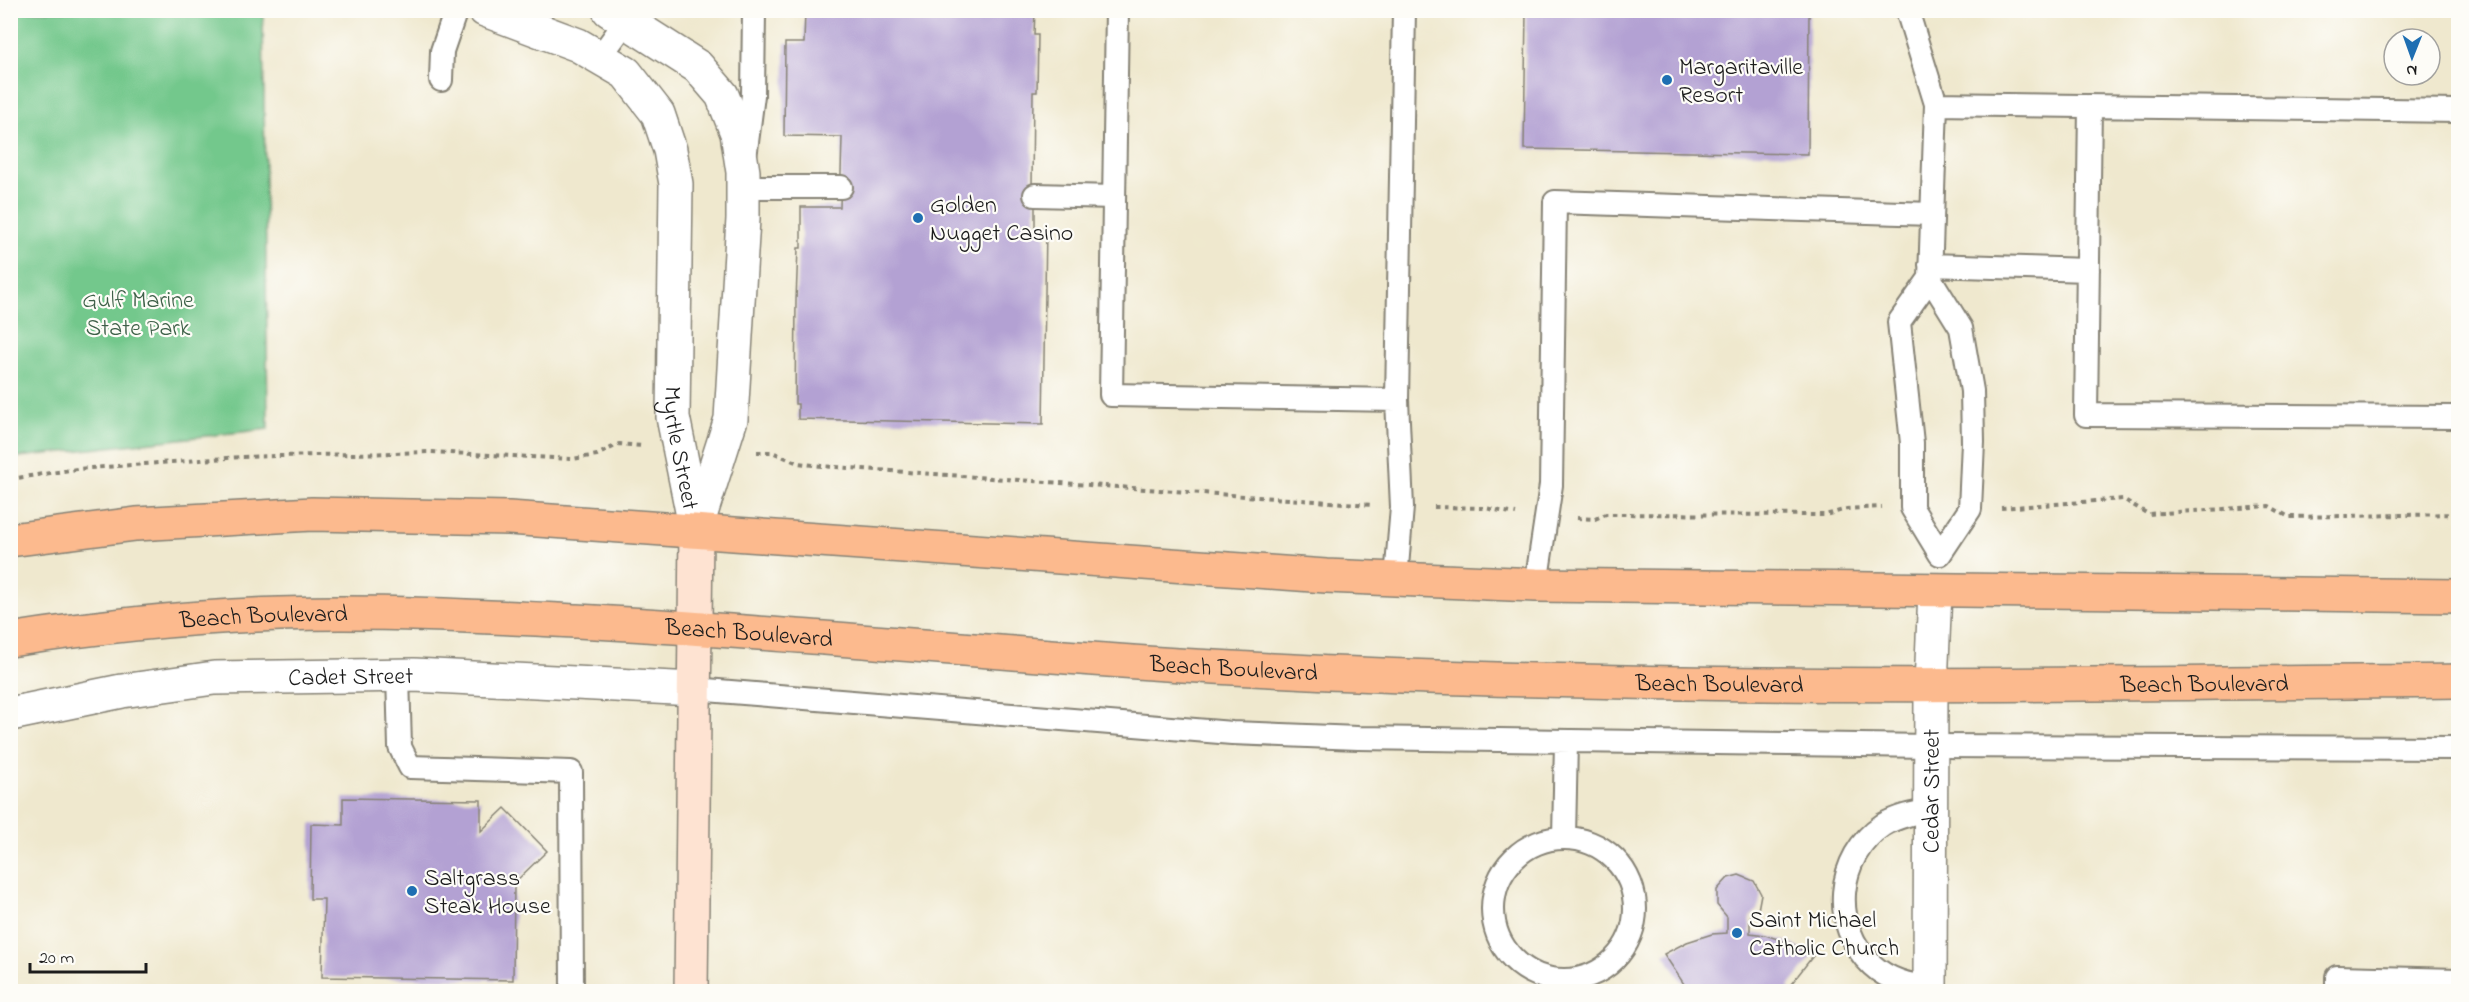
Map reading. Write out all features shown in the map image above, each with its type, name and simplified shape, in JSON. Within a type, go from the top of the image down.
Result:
[{"type":"main road","points":[[10,540],[136,524],[312,514],[509,518],[1396,579],[1536,585],[2458,596]]},
{"type":"main road","name":"Myrtle Street","points":[[691,992],[696,531]]},
{"type":"main road","name":"Beach Boulevard","points":[[10,640],[79,629],[174,620],[284,614],[446,614],[694,627],[1210,667],[1454,679],[1931,686],[2458,681]]},
{"type":"street","name":"Myrtle Street","points":[[485,10],[578,45],[626,72],[658,114],[670,150],[676,184],[674,417],[696,531]]},
{"type":"street","points":[[624,14],[698,67],[722,95],[737,133],[743,180],[731,419],[696,531]]},
{"type":"street","name":"Cedar Street","points":[[1930,990],[1931,686],[1935,591]]},
{"type":"street","name":"Cadet Street","points":[[10,714],[122,691],[214,678],[398,675],[694,690]]},
{"type":"lane","points":[[441,80],[442,51],[456,10]]},
{"type":"lane","points":[[754,10],[753,95],[743,180],[841,187]]},
{"type":"lane","points":[[1117,10],[1111,395],[1397,400]]},
{"type":"lane","points":[[1396,579],[1402,507],[1397,400],[1404,10]]},
{"type":"lane","points":[[1906,10],[1936,104],[1930,272],[1899,322],[1912,442],[1912,508],[1940,554]]},
{"type":"lane","points":[[600,57],[624,14]]},
{"type":"lane","points":[[1936,104],[2458,111]]},
{"type":"lane","points":[[2090,106],[2086,415],[2458,417]]},
{"type":"lane","points":[[1035,195],[1114,197]]},
{"type":"lane","points":[[1536,585],[1551,485],[1555,202],[1932,214]]},
{"type":"lane","points":[[1930,272],[2088,270]]},
{"type":"lane","points":[[1930,272],[1961,328],[1972,391],[1970,509],[1940,554],[1935,591]]},
{"type":"lane","points":[[398,675],[400,747],[410,767],[571,772],[572,992]]},
{"type":"lane","points":[[694,690],[1232,734],[1931,746],[2458,748]]},
{"type":"lane","points":[[1564,838],[1566,741]]},
{"type":"lane","points":[[1930,990],[1890,977],[1872,965],[1854,940],[1844,910],[1844,885],[1852,861],[1865,840],[1884,825],[1906,814],[1931,810]]},
{"type":"lane","points":[[1564,838],[1586,841],[1605,851],[1620,865],[1631,884],[1636,904],[1634,926],[1625,946],[1592,982],[1577,979],[1559,980],[1542,976],[1526,968],[1502,943],[1495,924],[1494,903],[1498,882],[1509,864],[1524,851],[1543,841],[1564,838]]},
{"type":"lane","points":[[2337,992],[2337,977],[2448,984]]},
{"type":"path","points":[[10,479],[77,469],[241,457],[430,452],[573,459],[597,455],[619,444]]},
{"type":"path","points":[[759,452],[772,452],[798,464],[821,466],[1402,507],[1485,508],[1511,514]]},
{"type":"path","points":[[2007,508],[2123,499],[2148,514],[2269,506],[2289,517],[2458,514]]},
{"type":"path","points":[[1595,519],[1606,514],[1826,515],[1847,509],[1889,506]]},
{"type":"green space","name":"Gulf Marine State Park","points":[[10,11],[263,11],[268,429],[11,458]]},
{"type":"building","name":"Golden Nugget Casino","points":[[805,10],[1035,10],[1034,35],[1038,35],[1037,92],[1033,92],[1032,187],[1035,195],[1035,228],[1046,228],[1043,424],[798,419],[798,404],[795,404],[796,300],[798,248],[801,248],[801,207],[840,207],[842,137],[784,136],[785,43],[804,43]]},
{"type":"building","name":"Margaritaville Resort","points":[[1526,10],[1809,10],[1808,154],[1524,149]]},
{"type":"building","name":"Saltgrass Steak House","points":[[343,798],[481,800],[481,831],[505,808],[547,851],[514,883],[513,980],[322,977],[324,899],[310,899],[311,824],[343,825]]},
{"type":"building","name":"Saint Michael Catholic Church","points":[[1739,875],[1754,881],[1761,894],[1758,910],[1750,917],[1750,933],[1790,943],[1813,956],[1788,988],[1792,992],[1679,992],[1686,987],[1664,954],[1687,942],[1712,934],[1727,933],[1727,917],[1717,905],[1717,890],[1728,878]]},
{"type":"place","name":"Margaritaville Resort","points":[[1667,80]]},
{"type":"place","name":"Golden Nugget Casino","points":[[918,218]]},
{"type":"place","name":"Saltgrass Steak House","points":[[412,891]]},
{"type":"place","name":"Saint Michael Catholic Church","points":[[1737,933]]}]
